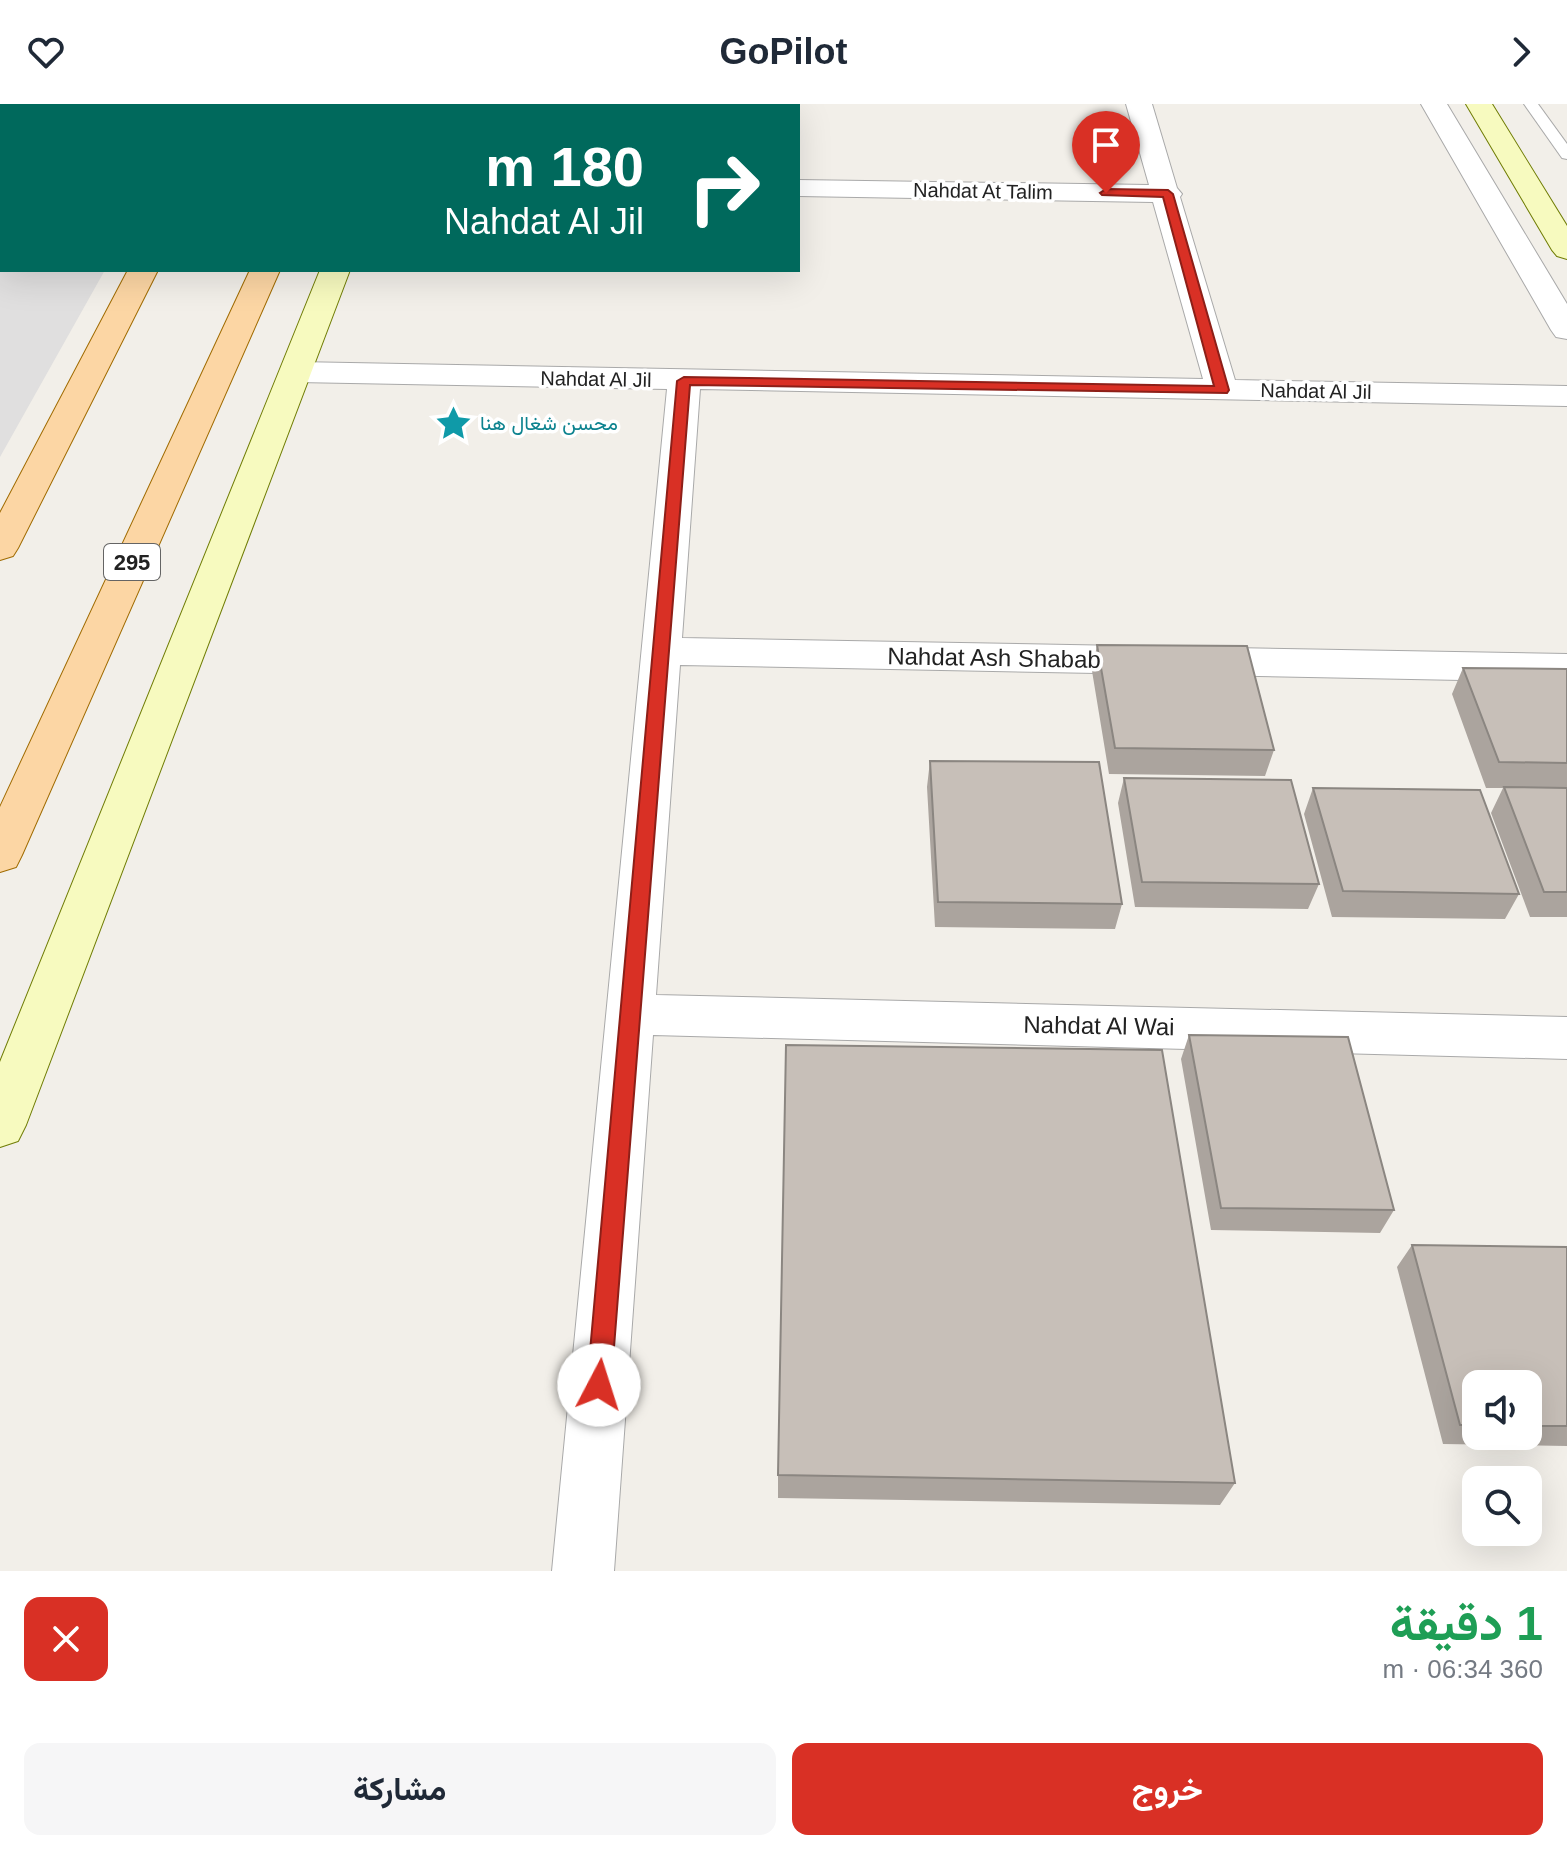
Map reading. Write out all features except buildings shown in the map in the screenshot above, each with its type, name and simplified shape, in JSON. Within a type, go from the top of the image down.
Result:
[{"type":"main road","points":[[1479,104],[1567,250]]},
{"type":"main road","points":[[0,548],[142,272]]},
{"type":"main road","name":"295","points":[[0,855],[264,272]]},
{"type":"main road","points":[[0,1125],[334,272]]},
{"type":"street","points":[[1139,104],[1168,194],[1222,390]]},
{"type":"street","points":[[1434,104],[1567,330]]},
{"type":"street","name":"Nahdat At Talim","points":[[800,188],[1168,194]]},
{"type":"street","name":"Nahdat Al Jil","points":[[297,372],[1567,396]]},
{"type":"street","points":[[583,1571],[684,381]]},
{"type":"street","name":"Nahdat Ash Shabab","points":[[661,651],[1567,668]]},
{"type":"street","name":"Nahdat Al Wai","points":[[631,1014],[1567,1038]]},
{"type":"lane","points":[[1531,104],[1567,155]]},
{"type":"shaded area","points":[[0,272],[104,272],[0,457]]},
{"type":"place","name":"محسن شغال هنا","points":[[454,423]]},
{"type":"route","points":[[599,1385],[684,381],[1222,390],[1168,194],[1106,193]]}]
